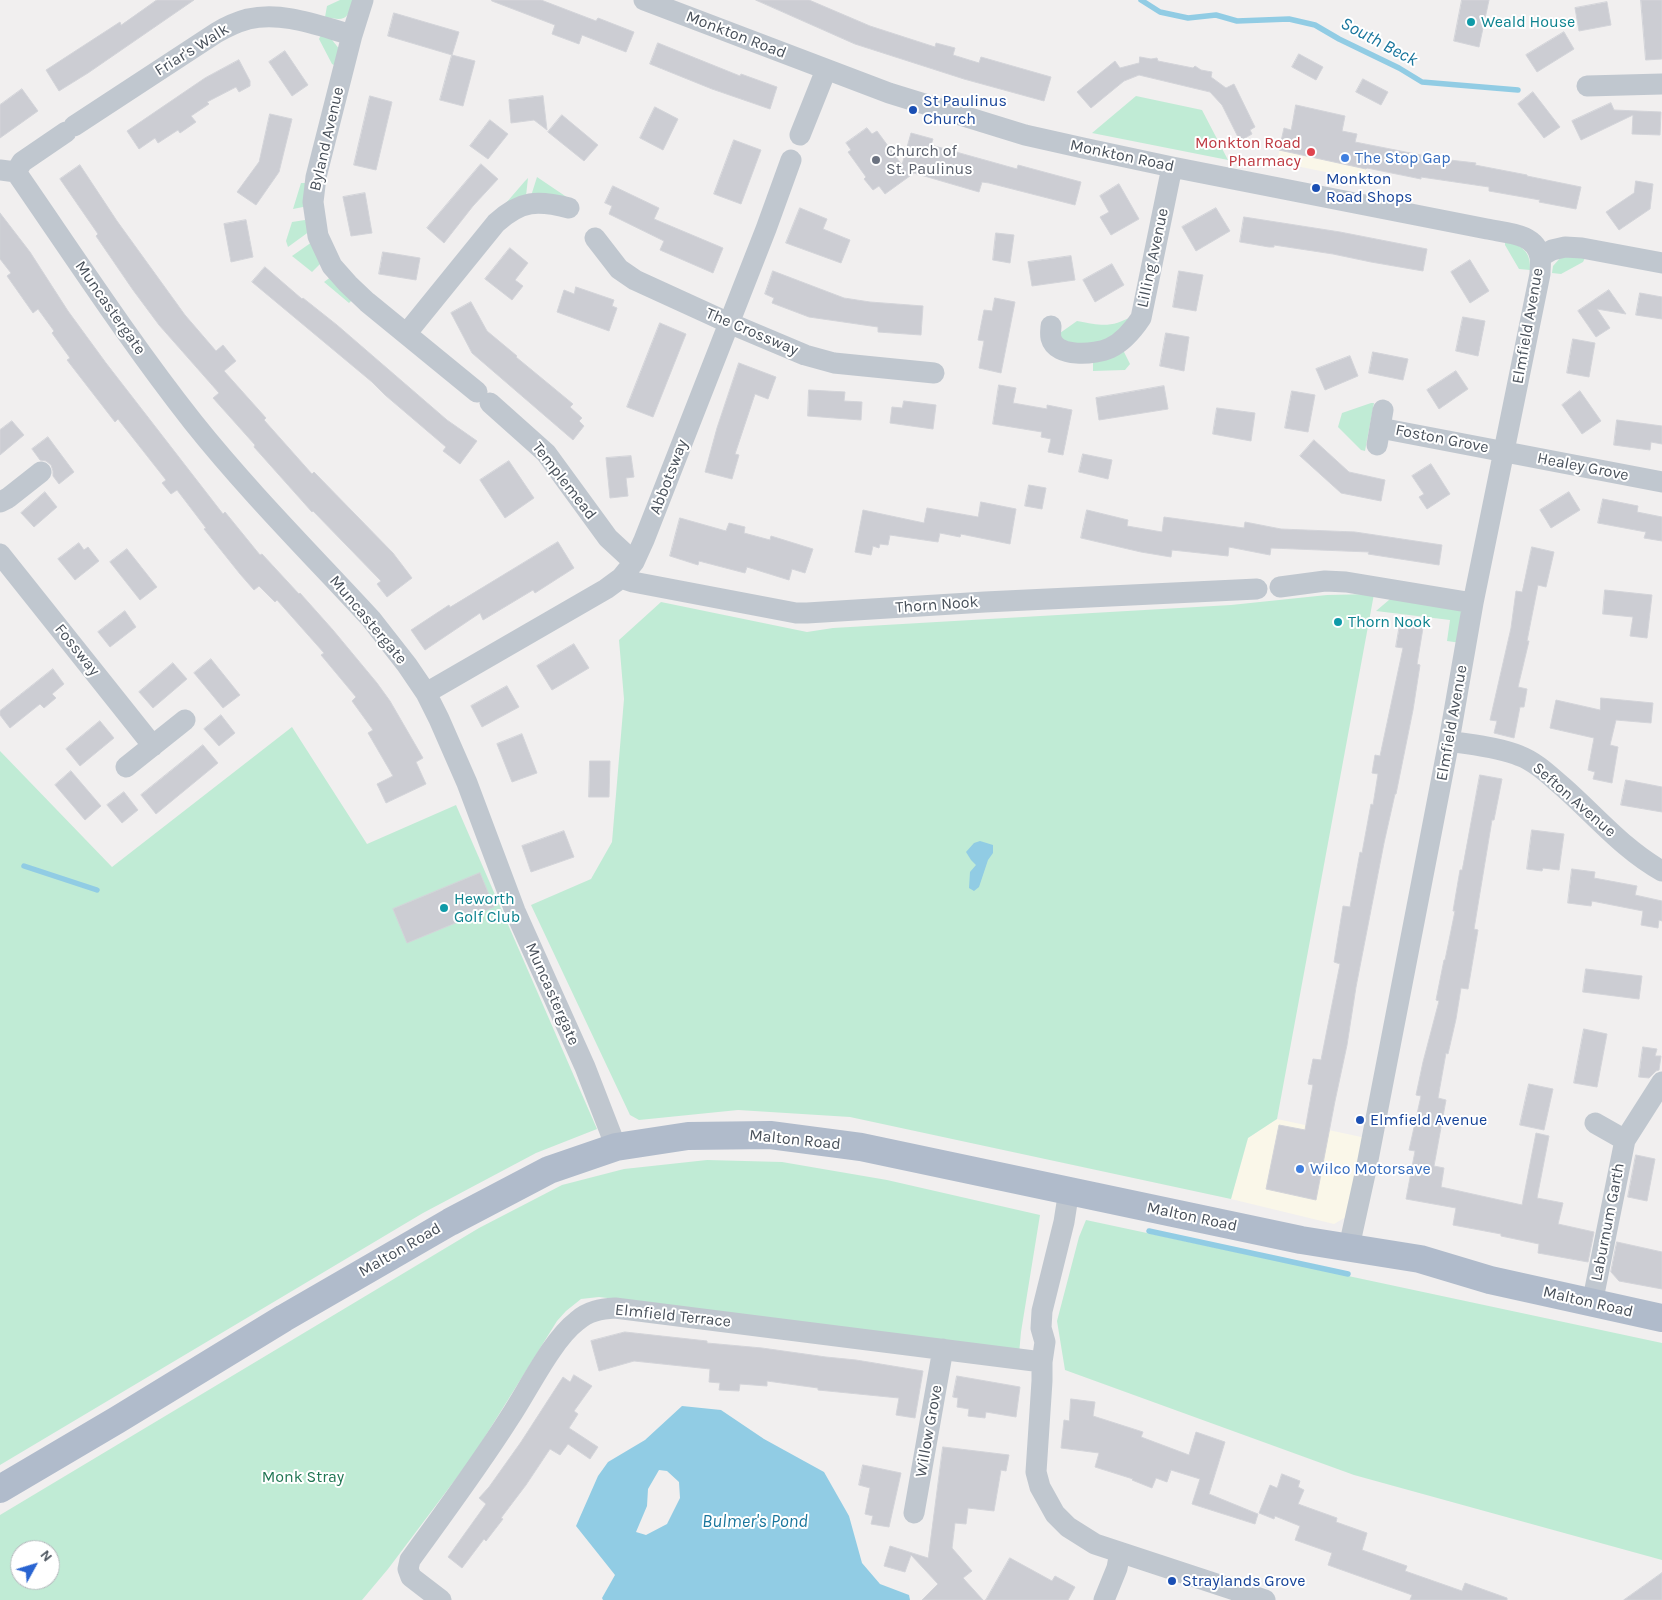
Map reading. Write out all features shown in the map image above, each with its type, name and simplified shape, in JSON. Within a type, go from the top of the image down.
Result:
[{"type":"main road","name":"Malton Road","points":[[0,1489],[284,1318],[450,1222],[549,1170],[616,1147],[700,1135],[770,1134],[861,1147],[1268,1234],[1420,1259],[1490,1280],[1662,1318]]},
{"type":"street","name":"Byland Avenue","points":[[363,0],[352,35],[316,177],[313,202],[318,236],[332,266],[348,284],[483,398]]},
{"type":"street","name":"Monkton Road","points":[[644,0],[826,70],[960,116],[1083,148],[1526,237],[1535,245],[1540,257]]},
{"type":"street","name":"Friar's Walk","points":[[8,171],[216,32],[235,23],[263,17],[277,17],[352,35]]},
{"type":"street","points":[[800,135],[826,70]]},
{"type":"street","points":[[1587,86],[1662,84]]},
{"type":"street","name":"Abbotsway","points":[[627,570],[667,482],[791,160]]},
{"type":"street","name":"Lilling Avenue","points":[[1051,326],[1051,338],[1056,346],[1063,352],[1076,353],[1094,352],[1111,348],[1134,329],[1140,318],[1172,167]]},
{"type":"street","name":"Muncastergate","points":[[8,171],[192,421],[248,486],[372,619],[388,638],[426,693],[454,751],[515,912],[585,1067],[616,1147]]},
{"type":"street","points":[[406,334],[496,223],[507,213],[525,204],[536,202],[569,208]]},
{"type":"street","name":"The Crossway","points":[[595,238],[619,269],[636,280],[729,323],[805,355],[834,363],[934,374]]},
{"type":"street","points":[[1540,257],[1552,250],[1565,247],[1582,248],[1662,262]]},
{"type":"street","name":"Elmfield Avenue","points":[[1349,1248],[1449,741],[1473,603],[1540,274],[1540,257]]},
{"type":"street","name":"Templemead","points":[[483,398],[546,453],[608,538],[627,570]]},
{"type":"street","name":"Foston Grove","points":[[1380,427],[1505,451]]},
{"type":"street","name":"Healey Grove","points":[[1505,451],[1662,482]]},
{"type":"street","points":[[0,502],[41,472]]},
{"type":"street","name":"Fossway","points":[[0,554],[153,746]]},
{"type":"street","points":[[426,693],[606,590],[627,570]]},
{"type":"street","name":"Thorn Nook","points":[[627,570],[633,582],[796,613],[1257,589]]},
{"type":"street","points":[[1280,586],[1325,581],[1346,582],[1473,603]]},
{"type":"street","points":[[126,767],[185,720]]},
{"type":"street","name":"Sefton Avenue","points":[[1449,741],[1522,756],[1551,777],[1624,845],[1646,862],[1662,871]]},
{"type":"street","points":[[1596,1123],[1625,1140],[1662,1082]]},
{"type":"street","name":"Laburnum Garth","points":[[1592,1304],[1625,1140]]},
{"type":"street","points":[[1069,1190],[1064,1222],[1042,1311],[1041,1328],[1044,1342],[1036,1472],[1040,1487],[1055,1514],[1068,1527],[1095,1544],[1265,1600]]},
{"type":"street","name":"Elmfield Terrace","points":[[442,1600],[412,1577],[408,1569],[410,1560],[473,1474],[566,1331],[586,1314],[600,1309],[615,1308],[1042,1362]]},
{"type":"street","name":"Willow Grove","points":[[914,1513],[943,1349]]},
{"type":"street","points":[[1104,1600],[1117,1568],[1120,1552]]},
{"type":"shaded area","points":[[1284,128],[1372,146],[1364,180],[1277,162]]},
{"type":"shaded area","name":"Wilco Motorsave","points":[[1277,1119],[1366,1138],[1353,1213],[1334,1224],[1231,1199],[1248,1138]]},
{"type":"green space","points":[[340,0],[353,0],[345,18],[325,17],[327,6]]},
{"type":"green space","points":[[321,35],[329,36],[340,50],[338,67],[332,64],[319,39]]},
{"type":"green space","points":[[1136,96],[1202,110],[1228,160],[1092,133]]},
{"type":"green space","points":[[537,177],[577,204],[531,196]]},
{"type":"green space","points":[[528,178],[526,196],[500,210],[525,181]]},
{"type":"green space","points":[[301,183],[305,183],[307,186],[303,207],[293,209]]},
{"type":"green space","points":[[305,220],[310,231],[288,247],[286,241],[292,222]]},
{"type":"green space","points":[[1505,240],[1524,250],[1529,258],[1530,270],[1519,269],[1505,245]]},
{"type":"green space","points":[[312,242],[321,263],[312,272],[292,256]]},
{"type":"green space","points":[[1586,256],[1583,262],[1561,274],[1552,273],[1553,266],[1561,257]]},
{"type":"green space","points":[[332,276],[353,299],[349,303],[324,282]]},
{"type":"green space","points":[[1135,315],[1122,333],[1085,348],[1058,338],[1060,333],[1077,321],[1107,325]]},
{"type":"green space","points":[[1122,348],[1130,364],[1125,370],[1093,371],[1093,358]]},
{"type":"green space","points":[[1374,403],[1365,451],[1361,450],[1338,427],[1342,413]]},
{"type":"green space","points":[[1374,594],[1277,1119],[1248,1138],[1231,1199],[850,1117],[738,1110],[639,1120],[630,1115],[531,905],[591,879],[612,842],[624,699],[619,640],[661,602],[807,632],[833,628],[1231,605],[1327,595]]},
{"type":"green space","points":[[1396,594],[1454,603],[1464,613],[1461,643],[1447,641],[1450,620],[1376,611]]},
{"type":"green space","points":[[292,727],[367,844],[456,805],[597,1129],[536,1153],[423,1213],[0,1465],[0,751],[112,867]]},
{"type":"green space","name":"Monk Stray","points":[[707,1160],[782,1162],[887,1180],[1040,1215],[1019,1354],[691,1308],[599,1297],[581,1299],[557,1321],[473,1456],[388,1569],[362,1600],[0,1600],[0,1515],[479,1228],[562,1185],[624,1169]]},
{"type":"green space","points":[[1086,1220],[1662,1343],[1662,1560],[1354,1475],[1065,1370],[1057,1321],[1079,1237]]},
{"type":"water","points":[[980,841],[993,845],[993,853],[988,860],[979,887],[974,891],[969,888],[970,872],[976,865],[966,852],[974,843]]},
{"type":"water","name":"Bulmer's Pond","points":[[682,1406],[721,1410],[764,1439],[824,1472],[849,1516],[862,1563],[880,1584],[909,1595],[910,1600],[603,1600],[602,1598],[615,1575],[576,1526],[598,1476],[608,1462],[645,1440]],"holes":[[[659,1470],[667,1471],[679,1482],[680,1498],[667,1524],[646,1535],[636,1532],[647,1506],[648,1489]]]},
{"type":"building","points":[[157,0],[194,0],[59,91],[46,70],[120,22],[121,25]]},
{"type":"building","points":[[492,0],[541,0],[596,21],[598,18],[634,32],[626,52],[582,35],[579,44],[552,34],[555,25]]},
{"type":"building","points":[[756,0],[809,0],[870,26],[935,47],[936,43],[955,48],[953,55],[979,63],[981,57],[1051,77],[1044,101],[964,79],[855,44]]},
{"type":"building","name":"Weald House","points":[[1462,0],[1489,0],[1479,47],[1454,41]]},
{"type":"building","points":[[1641,0],[1662,0],[1662,59],[1646,60]]},
{"type":"building","points":[[1607,2],[1611,25],[1579,31],[1575,8]]},
{"type":"building","points":[[394,13],[459,32],[452,55],[388,36]]},
{"type":"building","points":[[1564,32],[1574,49],[1537,72],[1526,55]]},
{"type":"building","points":[[658,43],[740,76],[741,74],[777,87],[770,109],[712,89],[650,64]]},
{"type":"building","points":[[285,51],[308,85],[292,96],[269,62]]},
{"type":"building","points":[[1299,54],[1323,67],[1316,80],[1292,67]]},
{"type":"building","points":[[452,55],[475,61],[463,106],[440,100]]},
{"type":"building","points":[[1140,57],[1157,58],[1158,61],[1193,68],[1195,66],[1201,70],[1212,72],[1211,77],[1226,88],[1234,84],[1255,127],[1250,130],[1252,134],[1240,141],[1222,105],[1210,92],[1139,75],[1124,81],[1091,108],[1077,92],[1115,61],[1120,68],[1139,63]]},
{"type":"building","points":[[239,60],[250,81],[250,86],[239,92],[236,87],[207,102],[209,104],[191,116],[196,122],[180,133],[178,130],[158,143],[155,138],[139,149],[127,131],[205,78]]},
{"type":"building","points":[[1363,79],[1388,92],[1381,105],[1356,92]]},
{"type":"building","points":[[22,89],[38,111],[0,138],[0,105]]},
{"type":"building","points":[[1533,92],[1560,127],[1544,138],[1518,104]]},
{"type":"building","points":[[370,96],[392,102],[376,170],[354,165]]},
{"type":"building","points":[[543,96],[547,130],[534,120],[511,123],[509,100]]},
{"type":"building","points":[[1611,103],[1614,110],[1661,112],[1660,135],[1632,134],[1633,115],[1581,140],[1572,121]]},
{"type":"building","points":[[1296,105],[1345,116],[1342,131],[1357,134],[1355,142],[1441,159],[1476,163],[1475,165],[1581,187],[1576,209],[1539,202],[1540,200],[1489,191],[1489,187],[1421,177],[1421,179],[1279,150],[1284,128],[1291,130]]},
{"type":"building","points":[[655,107],[678,119],[663,150],[640,138]]},
{"type":"building","points":[[270,114],[292,119],[279,172],[256,205],[237,192],[259,162]]},
{"type":"building","points":[[562,115],[598,145],[584,161],[548,132]]},
{"type":"building","points":[[490,120],[508,134],[488,159],[470,146]]},
{"type":"building","points":[[867,128],[872,134],[877,131],[902,165],[911,133],[933,139],[931,145],[1017,169],[1018,165],[1081,182],[1075,205],[982,182],[979,192],[914,173],[885,194],[879,186],[873,190],[848,152],[851,150],[846,143]]},
{"type":"building","points":[[734,140],[761,150],[741,204],[714,194]]},
{"type":"building","points":[[481,164],[498,179],[473,206],[444,243],[427,228]]},
{"type":"building","points":[[80,165],[117,221],[185,315],[216,351],[223,345],[236,361],[224,371],[312,474],[314,472],[393,553],[412,578],[387,597],[377,584],[381,581],[312,512],[213,398],[219,393],[159,325],[133,290],[96,236],[98,234],[60,179]]},
{"type":"building","points":[[1636,181],[1653,184],[1650,209],[1619,230],[1606,212],[1634,193]]},
{"type":"building","points":[[1119,184],[1139,219],[1111,235],[1100,217],[1109,212],[1100,196]]},
{"type":"building","points":[[613,186],[659,208],[654,219],[723,248],[713,273],[660,250],[664,241],[609,214],[612,206],[605,203]]},
{"type":"building","points":[[365,193],[372,233],[351,236],[343,197]]},
{"type":"building","points":[[800,208],[827,219],[823,229],[850,240],[841,263],[786,243]]},
{"type":"building","points":[[1216,208],[1230,231],[1196,251],[1182,227]]},
{"type":"building","points":[[0,213],[30,252],[68,311],[106,363],[223,514],[225,512],[260,555],[262,554],[300,593],[377,683],[390,701],[423,758],[416,762],[426,784],[386,803],[377,784],[393,776],[368,733],[373,730],[352,701],[356,697],[321,655],[324,653],[277,600],[275,602],[259,586],[254,590],[240,574],[204,529],[206,528],[177,490],[171,494],[162,483],[166,480],[118,419],[115,422],[67,360],[70,358],[52,333],[54,331],[38,309],[33,313],[7,276],[11,273],[0,259]]},
{"type":"building","points":[[1244,217],[1340,232],[1427,249],[1423,271],[1333,254],[1240,242]]},
{"type":"building","points":[[246,220],[253,257],[231,262],[224,224]]},
{"type":"building","points":[[996,233],[1014,235],[1010,263],[993,260]]},
{"type":"building","points":[[510,248],[528,263],[515,280],[523,286],[512,300],[485,279]]},
{"type":"building","points":[[383,252],[420,258],[416,280],[379,274]]},
{"type":"building","points":[[1071,256],[1075,280],[1032,286],[1028,262]]},
{"type":"building","points":[[1470,260],[1489,291],[1470,303],[1451,272]]},
{"type":"building","points":[[1112,264],[1124,285],[1095,302],[1083,280]]},
{"type":"building","points":[[265,267],[302,299],[337,325],[447,420],[477,441],[460,464],[443,451],[446,447],[372,382],[252,282]]},
{"type":"building","points":[[773,271],[844,298],[923,306],[921,335],[878,332],[878,327],[809,317],[772,303],[774,298],[765,294]]},
{"type":"building","points":[[1179,271],[1203,275],[1196,311],[1173,307]]},
{"type":"building","points":[[576,287],[614,300],[612,306],[617,308],[609,331],[557,312],[564,290],[574,294]]},
{"type":"building","points":[[1609,290],[1626,314],[1597,309],[1610,328],[1596,337],[1578,311]]},
{"type":"building","points":[[1640,293],[1662,297],[1662,319],[1636,315]]},
{"type":"building","points":[[995,298],[1015,302],[1001,373],[979,368],[984,341],[978,340],[984,310],[992,311]]},
{"type":"building","points":[[471,302],[487,331],[573,404],[570,407],[582,418],[579,421],[584,426],[573,440],[472,353],[451,313]]},
{"type":"building","points":[[1463,317],[1485,321],[1478,356],[1456,351]]},
{"type":"building","points":[[660,323],[686,334],[653,417],[627,407]]},
{"type":"building","points":[[1166,333],[1189,337],[1184,371],[1160,366]]},
{"type":"building","points":[[1573,339],[1595,343],[1589,377],[1567,373]]},
{"type":"building","points":[[1373,352],[1408,359],[1403,380],[1369,373]]},
{"type":"building","points":[[1350,356],[1358,376],[1325,390],[1316,369]]},
{"type":"building","points":[[739,363],[776,377],[768,399],[755,394],[735,454],[739,455],[732,479],[705,472],[717,428]]},
{"type":"building","points":[[1456,371],[1468,389],[1439,409],[1427,390]]},
{"type":"building","points":[[999,385],[1016,388],[1013,403],[1047,409],[1047,405],[1072,410],[1063,455],[1048,452],[1051,439],[1041,437],[1042,432],[993,424]]},
{"type":"building","points":[[1164,386],[1168,409],[1099,420],[1096,398]]},
{"type":"building","points":[[809,390],[845,392],[844,401],[862,402],[861,420],[808,416]]},
{"type":"building","points":[[1292,391],[1315,395],[1308,432],[1285,428]]},
{"type":"building","points":[[1580,391],[1601,421],[1582,434],[1562,405]]},
{"type":"building","points":[[904,401],[936,405],[933,429],[890,423],[892,407],[902,408]]},
{"type":"building","points":[[1217,408],[1255,413],[1251,441],[1213,434]]},
{"type":"building","points":[[1617,420],[1662,426],[1662,444],[1651,442],[1650,450],[1614,445]]},
{"type":"building","points":[[12,421],[24,435],[0,455],[0,430]]},
{"type":"building","points":[[48,437],[74,472],[59,484],[53,476],[51,465],[46,461],[40,460],[32,449]]},
{"type":"building","points":[[1314,440],[1349,472],[1385,480],[1381,501],[1341,493],[1300,456]]},
{"type":"building","points":[[1083,454],[1112,460],[1108,479],[1079,472]]},
{"type":"building","points":[[631,456],[634,477],[626,478],[628,496],[610,498],[606,458]]},
{"type":"building","points":[[509,461],[534,498],[505,518],[480,480]]},
{"type":"building","points":[[1431,464],[1450,494],[1427,509],[1419,497],[1424,494],[1412,476]]},
{"type":"building","points":[[1029,485],[1046,488],[1042,509],[1025,506]]},
{"type":"building","points":[[45,492],[57,507],[34,527],[21,513]]},
{"type":"building","points":[[1569,492],[1580,510],[1551,528],[1540,510]]},
{"type":"building","points":[[1603,499],[1638,506],[1637,512],[1662,517],[1662,541],[1644,538],[1646,532],[1598,523]]},
{"type":"building","points":[[981,502],[1016,509],[1010,544],[961,534],[960,537],[940,533],[938,542],[890,535],[888,545],[880,544],[879,548],[873,546],[871,555],[855,552],[863,510],[924,523],[927,508],[978,517]]},
{"type":"building","points":[[1087,510],[1128,520],[1127,526],[1162,532],[1164,517],[1244,528],[1245,522],[1281,529],[1355,532],[1442,545],[1439,565],[1368,554],[1369,552],[1271,548],[1270,555],[1229,547],[1228,556],[1172,550],[1171,557],[1081,538]]},
{"type":"building","points":[[680,518],[726,531],[729,523],[745,527],[744,533],[770,540],[771,536],[813,549],[805,573],[792,569],[789,580],[747,567],[745,573],[699,561],[698,565],[670,556]]},
{"type":"building","points":[[558,542],[574,568],[535,593],[533,590],[483,620],[480,613],[425,650],[411,630],[449,605],[450,607]]},
{"type":"building","points":[[79,543],[84,550],[88,547],[99,561],[75,580],[58,559]]},
{"type":"building","points":[[1532,547],[1554,552],[1546,587],[1538,585],[1527,641],[1529,641],[1518,687],[1527,689],[1524,707],[1520,707],[1514,738],[1494,733],[1497,721],[1490,720],[1511,628],[1516,591],[1522,592]]},
{"type":"building","points":[[127,549],[157,587],[140,600],[110,562]]},
{"type":"building","points":[[1605,590],[1652,595],[1647,638],[1630,636],[1633,617],[1603,614]]},
{"type":"building","points":[[125,611],[136,627],[110,647],[98,632]]},
{"type":"building","points":[[1400,624],[1423,628],[1417,664],[1420,665],[1413,710],[1384,843],[1316,1200],[1266,1189],[1279,1125],[1305,1130],[1313,1085],[1308,1084],[1313,1059],[1321,1060],[1340,964],[1334,962],[1343,906],[1350,907],[1360,852],[1362,853],[1371,804],[1373,805],[1378,774],[1372,773],[1375,755],[1380,756],[1403,648],[1396,647]]},
{"type":"building","points":[[574,644],[589,668],[552,690],[537,666]]},
{"type":"building","points":[[211,659],[240,695],[223,708],[194,673]]},
{"type":"building","points":[[173,663],[187,679],[153,708],[139,692]]},
{"type":"building","points":[[53,669],[64,684],[52,694],[56,698],[44,708],[40,704],[10,728],[0,715],[0,711]]},
{"type":"building","points":[[507,686],[519,707],[482,727],[471,706]]},
{"type":"building","points":[[1601,698],[1653,703],[1651,723],[1616,720],[1610,745],[1618,747],[1612,783],[1593,779],[1595,772],[1588,770],[1594,738],[1550,728],[1556,700],[1600,710]]},
{"type":"building","points":[[221,715],[235,733],[219,746],[204,729]]},
{"type":"building","points":[[100,721],[114,738],[80,766],[66,749]]},
{"type":"building","points":[[522,734],[537,773],[512,782],[497,744]]},
{"type":"building","points":[[203,745],[218,763],[156,814],[141,795]]},
{"type":"building","points":[[590,761],[610,761],[609,797],[589,797]]},
{"type":"building","points":[[71,771],[101,806],[85,820],[55,785]]},
{"type":"building","points":[[1480,775],[1502,779],[1494,820],[1492,820],[1474,929],[1478,930],[1468,989],[1461,988],[1438,1098],[1446,1100],[1434,1166],[1444,1168],[1441,1187],[1522,1205],[1536,1133],[1549,1136],[1537,1198],[1563,1203],[1558,1224],[1594,1232],[1588,1262],[1538,1253],[1539,1244],[1501,1236],[1501,1234],[1453,1225],[1456,1208],[1406,1199],[1415,1151],[1409,1150],[1421,1096],[1416,1095],[1439,1001],[1436,1000],[1455,911],[1453,911],[1460,870],[1462,870]]},
{"type":"building","points":[[1626,780],[1662,787],[1662,812],[1621,805]]},
{"type":"building","points":[[124,792],[138,810],[122,823],[107,805]]},
{"type":"building","points":[[1532,830],[1564,834],[1559,870],[1543,868],[1542,871],[1527,869]]},
{"type":"building","points":[[564,831],[574,857],[531,872],[522,846]]},
{"type":"building","points":[[1572,869],[1595,872],[1594,878],[1637,886],[1635,895],[1662,901],[1662,921],[1659,920],[1658,928],[1641,925],[1643,911],[1592,901],[1591,906],[1568,903]]},
{"type":"building","name":"Heworth Golf Club","points":[[480,873],[494,907],[407,943],[393,909]]},
{"type":"building","points":[[1586,969],[1642,976],[1639,999],[1583,992]]},
{"type":"building","points":[[1584,1029],[1607,1034],[1597,1087],[1574,1083]]},
{"type":"building","points":[[1643,1047],[1657,1049],[1655,1056],[1661,1056],[1659,1070],[1649,1078],[1639,1077]]},
{"type":"building","points":[[1529,1084],[1553,1089],[1544,1130],[1520,1125]]},
{"type":"building","points":[[1636,1155],[1655,1159],[1647,1201],[1628,1197]]},
{"type":"building","points":[[1617,1242],[1662,1252],[1662,1289],[1619,1281],[1611,1272]]},
{"type":"building","points":[[625,1332],[856,1360],[923,1371],[915,1418],[896,1415],[899,1398],[818,1390],[818,1388],[767,1381],[767,1386],[740,1384],[739,1391],[719,1390],[720,1383],[709,1382],[710,1369],[634,1361],[599,1371],[591,1341]]},
{"type":"building","points":[[574,1375],[592,1386],[574,1411],[578,1414],[569,1428],[598,1447],[590,1459],[568,1444],[560,1455],[550,1449],[501,1518],[503,1519],[486,1541],[484,1539],[462,1568],[448,1557],[486,1504],[479,1498],[521,1442],[563,1377],[570,1382]]},
{"type":"building","points":[[957,1376],[1020,1387],[1016,1417],[986,1412],[985,1418],[968,1416],[969,1409],[957,1407],[958,1398],[953,1397]]},
{"type":"building","points":[[1071,1399],[1095,1402],[1093,1416],[1143,1432],[1141,1437],[1189,1455],[1196,1432],[1225,1442],[1209,1494],[1258,1514],[1255,1524],[1192,1504],[1200,1479],[1171,1470],[1167,1482],[1156,1478],[1152,1488],[1133,1479],[1095,1467],[1099,1453],[1061,1448],[1064,1420],[1069,1421]]},
{"type":"building","points":[[943,1447],[1009,1455],[1006,1471],[1001,1470],[994,1511],[968,1508],[966,1524],[955,1523],[952,1548],[972,1571],[963,1578],[983,1600],[922,1600],[938,1584],[911,1555],[905,1572],[884,1566],[890,1546],[928,1558]]},
{"type":"building","points":[[863,1465],[901,1473],[889,1527],[871,1524],[873,1516],[865,1514],[870,1488],[859,1485]]},
{"type":"building","points":[[1282,1474],[1300,1481],[1298,1487],[1304,1490],[1298,1504],[1337,1518],[1336,1522],[1367,1533],[1362,1550],[1407,1566],[1405,1571],[1462,1591],[1465,1583],[1507,1598],[1507,1600],[1410,1600],[1412,1595],[1328,1565],[1332,1553],[1295,1540],[1300,1526],[1275,1516],[1274,1519],[1259,1513],[1270,1485],[1277,1488]]},
{"type":"building","points":[[1010,1558],[1052,1581],[1055,1576],[1075,1587],[1068,1600],[986,1600]]},
{"type":"building","points":[[1662,1573],[1662,1600],[1624,1600]]},
{"type":"waterway","name":"South Beck","points":[[1141,0],[1160,12],[1188,18],[1216,15],[1237,21],[1289,19],[1315,25],[1339,39],[1399,68],[1422,82],[1518,90]]},
{"type":"waterway","points":[[24,866],[97,890]]},
{"type":"waterway","points":[[1149,1231],[1348,1274]]},
{"type":"place","name":"Weald House","points":[[1471,22]]},
{"type":"place","name":"St Paulinus Church","points":[[913,110]]},
{"type":"place","name":"Monkton Road Pharmacy","points":[[1311,152]]},
{"type":"place","name":"The Stop Gap","points":[[1345,158]]},
{"type":"place","name":"Church of St. Paulinus","points":[[876,160]]},
{"type":"place","name":"Monkton Road Shops","points":[[1316,188]]},
{"type":"place","name":"Thorn Nook","points":[[1338,622]]},
{"type":"place","name":"Heworth Golf Club","points":[[444,908]]},
{"type":"place","name":"Elmfield Avenue","points":[[1360,1120]]},
{"type":"place","name":"Wilco Motorsave","points":[[1300,1169]]},
{"type":"place","name":"Straylands Grove","points":[[1172,1581]]}]
